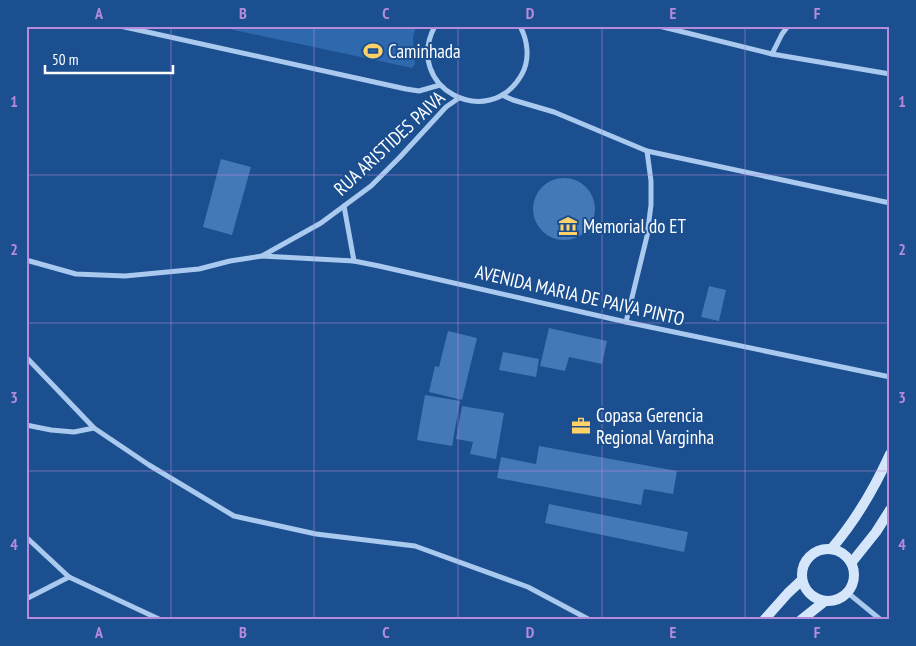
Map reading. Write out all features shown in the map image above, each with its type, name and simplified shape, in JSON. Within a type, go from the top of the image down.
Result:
[{"type":"street","points":[[120,26],[406,89],[419,90],[440,85]]},
{"type":"street","points":[[435,26],[431,33],[427,55],[429,66],[434,76],[449,93],[458,98],[480,102],[492,100],[511,89],[524,70],[527,59],[526,43],[521,26]]},
{"type":"street","points":[[659,26],[772,54],[890,74]]},
{"type":"street","points":[[772,54],[788,26]]},
{"type":"street","points":[[502,95],[554,112],[647,151],[890,203]]},
{"type":"street","name":"RUA ARISTIDES PAIVA","points":[[26,260],[76,274],[125,276],[199,269],[230,261],[262,256],[321,223],[371,186],[446,107],[458,98]]},
{"type":"street","points":[[626,322],[647,236],[651,205],[647,151]]},
{"type":"street","points":[[344,206],[354,261]]},
{"type":"street","name":"AVENIDA MARIA DE PAIVA PINTO","points":[[262,256],[354,261],[626,322],[890,377]]},
{"type":"street","points":[[26,358],[94,428],[149,465],[234,516],[316,534],[415,546],[528,587],[590,620]]},
{"type":"street","points":[[26,426],[74,432],[94,428]]},
{"type":"street","points":[[832,548],[869,495],[890,454]]},
{"type":"street","points":[[852,562],[876,532],[890,510]]},
{"type":"street","points":[[26,537],[69,577],[161,620]]},
{"type":"street","points":[[823,548],[840,550],[852,562],[855,569],[853,586],[841,598],[834,601],[817,599],[805,588],[802,580],[802,571],[804,564],[815,551],[823,548]]},
{"type":"street","points":[[26,599],[69,577]]},
{"type":"street","points":[[764,620],[802,580]]},
{"type":"street","points":[[848,593],[881,620]]},
{"type":"street","points":[[802,620],[825,601]]},
{"type":"shaded area","name":"Caminhada","points":[[215,26],[416,26],[413,38],[415,64],[412,68]]},
{"type":"building","points":[[221,159],[251,167],[232,235],[203,227]]},
{"type":"building","points":[[564,178],[581,183],[586,187],[590,192],[595,209],[590,226],[586,231],[581,235],[564,240],[547,235],[542,231],[538,226],[533,209],[538,192],[542,187],[547,183]]},
{"type":"building","points":[[709,286],[726,290],[719,321],[701,317]]},
{"type":"building","points":[[549,328],[607,341],[602,364],[569,357],[565,371],[540,366]]},
{"type":"building","points":[[448,331],[477,338],[462,400],[429,392],[435,366],[439,367]]},
{"type":"building","points":[[503,352],[539,359],[536,377],[499,370]]},
{"type":"building","points":[[425,395],[460,401],[452,446],[417,440]]},
{"type":"building","points":[[462,406],[504,413],[496,459],[470,454],[473,442],[456,439]]},
{"type":"building","points":[[539,446],[677,471],[673,494],[644,489],[641,505],[497,478],[501,457],[536,464]]},
{"type":"building","points":[[549,504],[688,532],[684,552],[545,523]]},
{"type":"place","name":"Caminhada","points":[[373,51]]},
{"type":"place","name":"Memorial do ET","points":[[568,226]]},
{"type":"place","name":"Copasa Gerencia Regional Varginha","points":[[581,426]]}]
